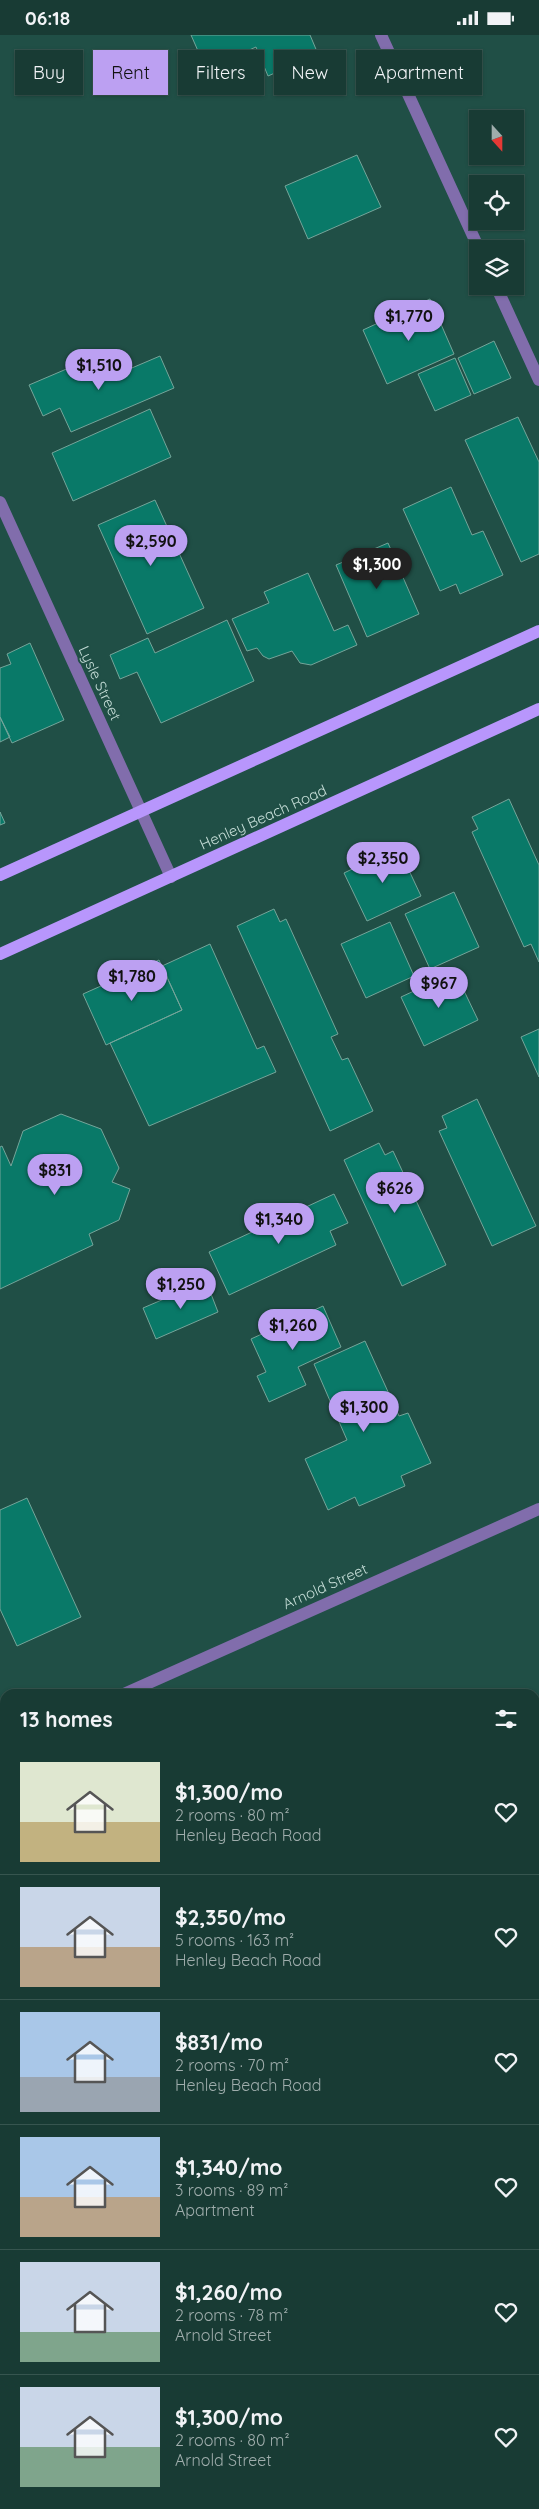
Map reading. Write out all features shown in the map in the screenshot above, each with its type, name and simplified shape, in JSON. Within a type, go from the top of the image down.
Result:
[{"type":"main road","points":[[0,875],[539,631]]},
{"type":"main road","name":"Henley Beach Road","points":[[0,954],[539,709]]},
{"type":"street","points":[[381,35],[475,240]]},
{"type":"street","points":[[500,295],[539,380]]},
{"type":"street","name":"Lysle Street","points":[[0,502],[142,810],[170,877]]},
{"type":"street","name":"Arnold Street","points":[[135,1689],[539,1509]]},
{"type":"building","points":[[191,35],[310,35],[316,50],[274,50],[274,73],[268,76],[264,66],[264,50],[257,50],[256,47],[249,50],[198,50]]},
{"type":"building","points":[[357,155],[381,207],[308,239],[285,186]]},
{"type":"building","points":[[430,299],[454,354],[387,384],[363,330]]},
{"type":"building","points":[[494,341],[511,378],[474,394],[458,358]]},
{"type":"building","points":[[97,356],[106,379],[160,356],[174,388],[71,432],[60,408],[43,416],[29,385]]},
{"type":"building","points":[[455,358],[471,395],[435,411],[418,374]]},
{"type":"building","points":[[150,409],[171,457],[73,501],[52,453]]},
{"type":"building","points":[[518,417],[539,462],[539,554],[521,562],[465,440]]},
{"type":"building","points":[[451,487],[472,535],[483,531],[503,575],[460,594],[456,584],[440,591],[403,509]]},
{"type":"building","points":[[155,500],[204,608],[147,634],[98,525]]},
{"type":"building","points":[[388,543],[419,614],[367,637],[336,565]]},
{"type":"building","points":[[308,573],[334,631],[348,625],[357,645],[311,665],[300,663],[292,651],[269,659],[263,656],[257,648],[247,651],[232,619],[269,603],[264,592]]},
{"type":"building","points":[[227,620],[254,681],[161,723],[137,672],[120,679],[110,655],[148,638],[155,653]]},
{"type":"building","points":[[30,643],[64,720],[12,743],[0,717],[0,668],[11,664],[7,654]]},
{"type":"building","points":[[0,717],[10,737],[0,742]]},
{"type":"building","points":[[509,799],[539,865],[539,962],[531,944],[524,947],[472,832],[478,829],[472,817]]},
{"type":"building","points":[[0,812],[5,823],[0,825]]},
{"type":"building","points":[[398,847],[421,896],[367,921],[344,873]]},
{"type":"building","points":[[454,892],[479,947],[430,969],[405,914]]},
{"type":"building","points":[[274,909],[280,922],[286,919],[338,1034],[331,1037],[342,1060],[348,1058],[373,1111],[330,1131],[237,926]]},
{"type":"building","points":[[390,922],[414,976],[366,998],[341,944]]},
{"type":"building","points":[[210,944],[257,1049],[264,1046],[276,1072],[149,1126],[110,1043],[182,1010],[162,966]]},
{"type":"building","points":[[159,960],[182,1010],[106,1045],[83,994]]},
{"type":"building","points":[[455,972],[478,1020],[424,1046],[401,997]]},
{"type":"building","points":[[539,1029],[539,1077],[521,1037]]},
{"type":"building","points":[[477,1099],[536,1226],[492,1246],[439,1131],[447,1128],[442,1116]]},
{"type":"building","points":[[61,1114],[101,1129],[119,1168],[112,1182],[130,1189],[119,1220],[89,1234],[93,1245],[0,1289],[0,1147],[2,1146],[11,1166],[23,1131]]},
{"type":"building","points":[[379,1143],[385,1155],[393,1151],[446,1265],[402,1286],[344,1160]]},
{"type":"building","points":[[334,1194],[348,1223],[330,1231],[336,1245],[229,1295],[209,1252]]},
{"type":"building","points":[[206,1281],[218,1312],[156,1339],[143,1308]]},
{"type":"building","points":[[323,1306],[341,1347],[298,1367],[306,1385],[269,1402],[257,1376],[266,1372],[251,1339]]},
{"type":"building","points":[[365,1341],[399,1416],[408,1413],[431,1463],[401,1476],[405,1486],[359,1506],[355,1497],[328,1510],[305,1459],[347,1440],[314,1364]]},
{"type":"building","points":[[27,1498],[81,1617],[17,1646],[0,1609],[0,1510]]}]
